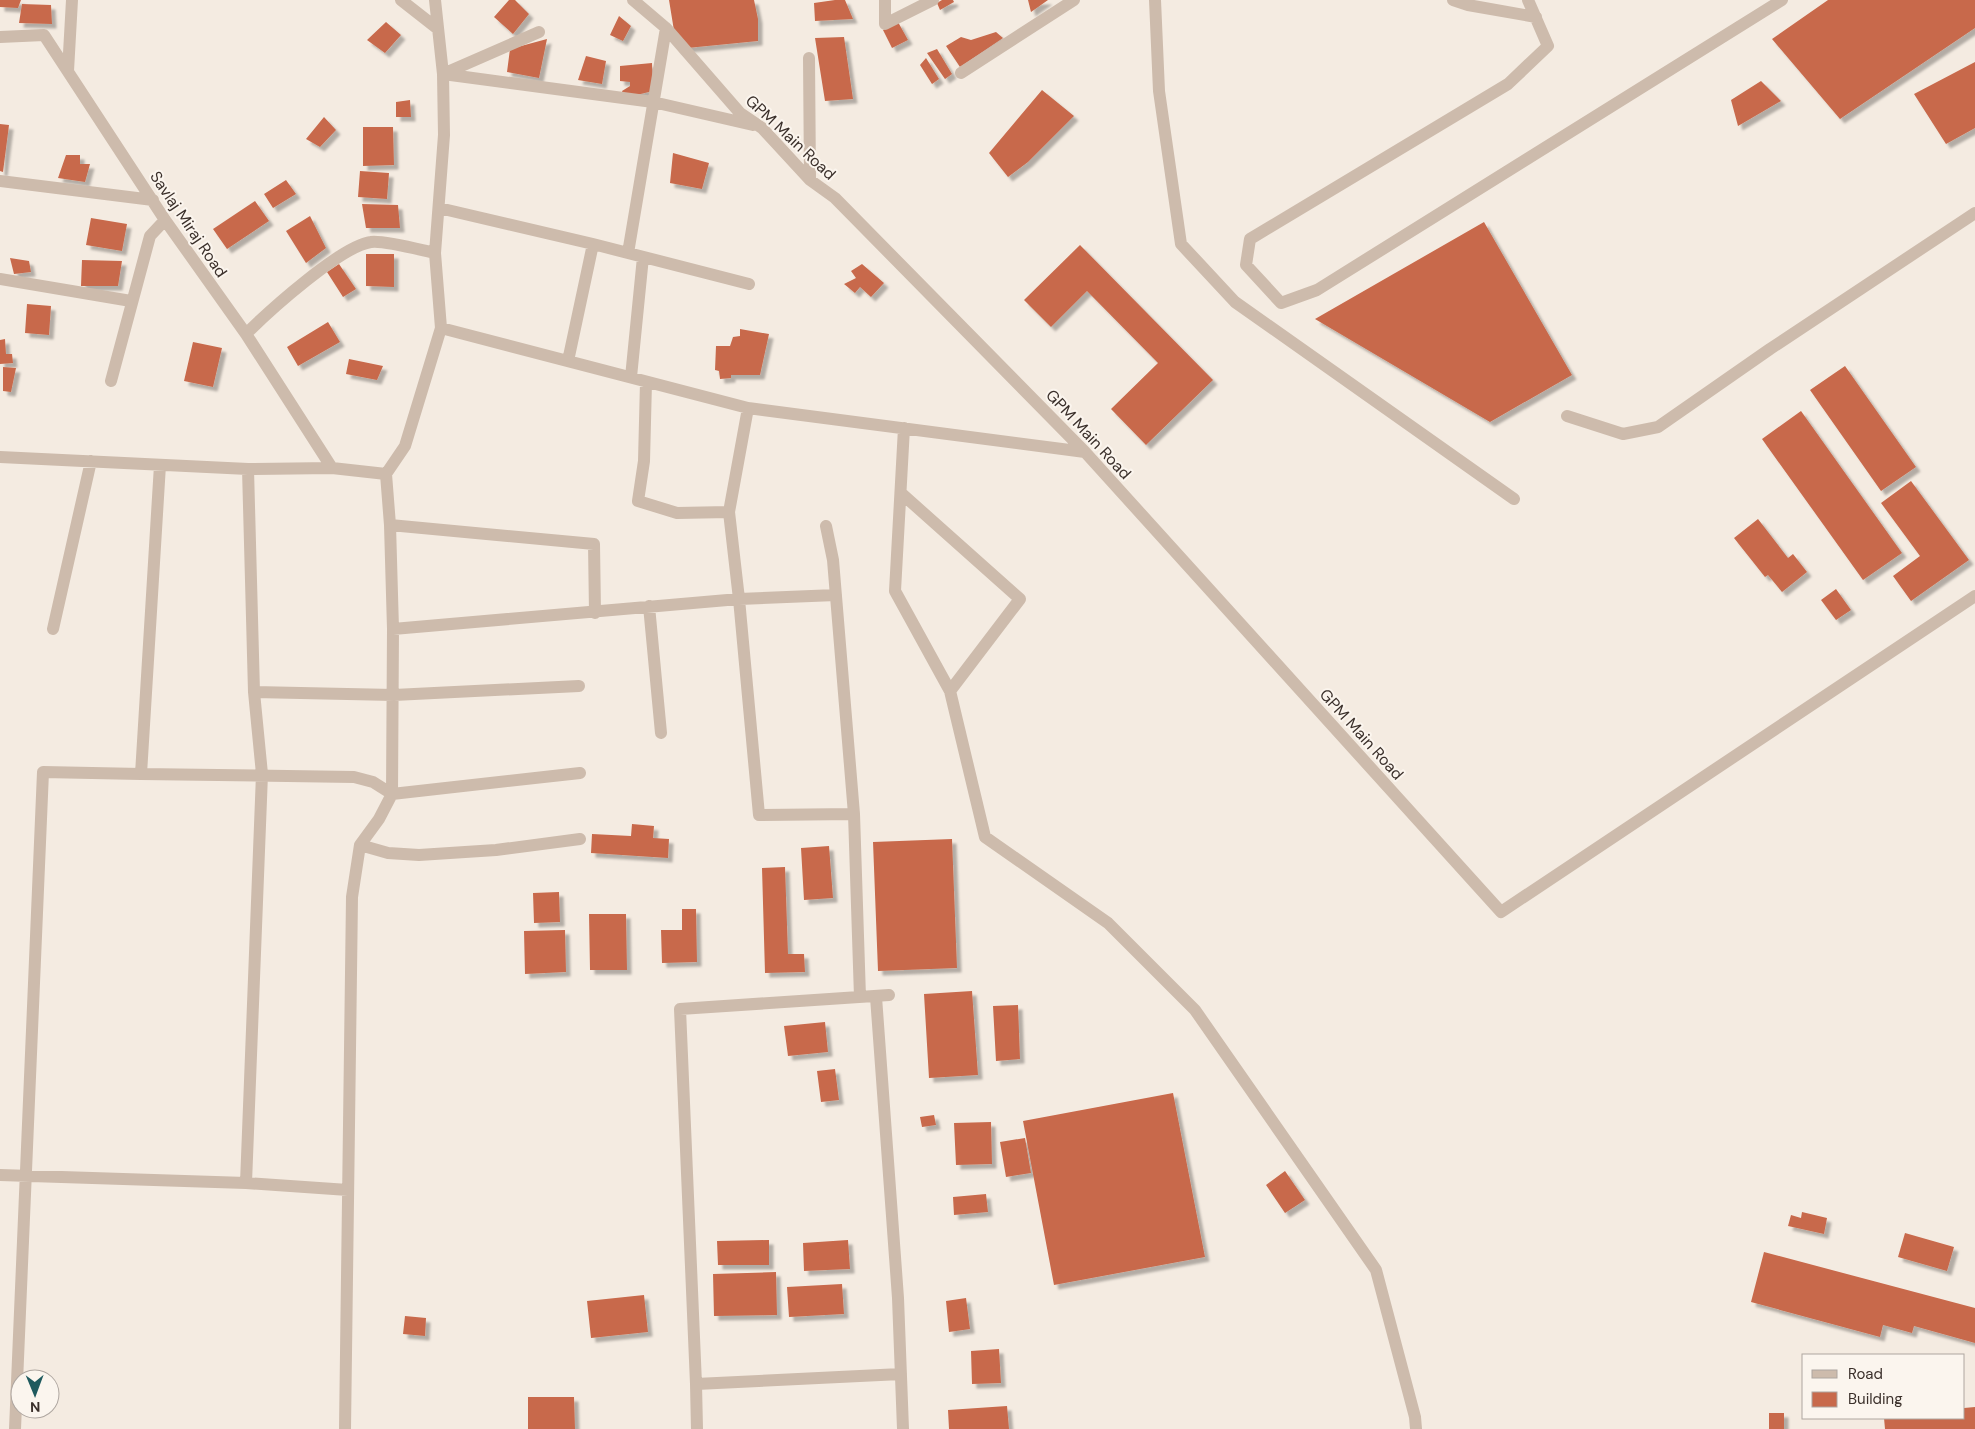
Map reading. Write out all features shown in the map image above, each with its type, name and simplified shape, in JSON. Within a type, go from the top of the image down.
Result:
[{"type":"street","points":[[68,71],[72,0]]},
{"type":"street","points":[[401,0],[438,29]]},
{"type":"street","points":[[345,1429],[352,897],[360,845],[379,819],[392,794],[393,630],[390,525],[386,474],[405,446],[441,328],[435,253],[444,135],[442,74],[435,0]]},
{"type":"street","name":"GPM Main Road","points":[[634,0],[666,28],[740,113],[762,128],[810,180],[835,198],[1085,452],[1500,912],[1975,596]]},
{"type":"street","points":[[885,0],[885,24],[932,0]]},
{"type":"street","points":[[961,73],[1074,0]]},
{"type":"street","points":[[1155,0],[1159,91],[1181,244],[1235,302],[1514,499]]},
{"type":"street","points":[[1453,0],[1468,5],[1536,17]]},
{"type":"street","points":[[1528,0],[1548,46],[1508,84],[1250,239],[1246,265],[1281,303],[1317,290],[1782,0]]},
{"type":"street","points":[[628,253],[666,28]]},
{"type":"street","points":[[442,74],[539,32]]},
{"type":"street","name":"Savlaj Miraj Road","points":[[0,37],[44,35],[165,220],[246,334],[332,468]]},
{"type":"street","points":[[809,58],[810,180]]},
{"type":"street","points":[[442,74],[653,102],[762,128]]},
{"type":"street","points":[[0,181],[153,200]]},
{"type":"street","points":[[439,208],[593,244],[749,284]]},
{"type":"street","points":[[1567,416],[1623,434],[1658,427],[1778,344],[1975,213]]},
{"type":"street","points":[[111,381],[150,236],[165,220]]},
{"type":"street","points":[[246,334],[318,271],[358,245],[373,242],[435,253]]},
{"type":"street","points":[[568,361],[593,244]]},
{"type":"street","points":[[631,378],[643,257]]},
{"type":"street","points":[[0,278],[131,301]]},
{"type":"street","points":[[441,328],[748,408],[1085,452]]},
{"type":"street","points":[[646,382],[644,461],[638,501],[677,513],[728,512]]},
{"type":"street","points":[[748,408],[728,512],[739,599],[759,815],[854,814]]},
{"type":"street","points":[[904,428],[895,591],[950,691],[985,837],[1108,923],[1195,1010],[1376,1270],[1415,1416],[1416,1429]]},
{"type":"street","points":[[0,457],[248,469],[332,468],[386,474]]},
{"type":"street","points":[[52,629],[91,462]]},
{"type":"street","points":[[141,774],[160,465]]},
{"type":"street","points":[[246,1183],[262,774],[254,692],[248,469]]},
{"type":"street","points":[[901,493],[1020,599],[950,691]]},
{"type":"street","points":[[390,525],[594,544],[595,613]]},
{"type":"street","points":[[826,526],[833,560],[854,814],[860,997]]},
{"type":"street","points":[[393,630],[595,613],[649,606],[739,599],[836,595]]},
{"type":"street","points":[[649,606],[661,733]]},
{"type":"street","points":[[254,692],[394,696],[579,686]]},
{"type":"street","points":[[15,1429],[43,772],[262,774],[354,777],[373,782],[392,794],[580,773]]},
{"type":"street","points":[[360,845],[388,853],[419,855],[496,850],[580,839]]},
{"type":"street","points":[[876,996],[898,1298],[903,1429]]},
{"type":"street","points":[[697,1429],[680,1009],[890,996]]},
{"type":"street","points":[[0,1175],[246,1183],[348,1190]]},
{"type":"street","points":[[696,1384],[901,1374]]},
{"type":"building","points":[[0,0],[21,0],[18,8],[0,7]]},
{"type":"building","points":[[509,0],[515,0],[529,14],[513,34],[494,17]]},
{"type":"building","points":[[669,0],[754,0],[758,19],[758,41],[677,49]]},
{"type":"building","points":[[845,0],[853,19],[815,21],[814,3]]},
{"type":"building","points":[[942,0],[953,0],[954,2],[940,10],[937,3]]},
{"type":"building","points":[[1028,0],[1048,0],[1031,12]]},
{"type":"building","points":[[1828,0],[1975,0],[1975,28],[1840,119],[1772,39]]},
{"type":"building","points":[[22,4],[51,5],[52,24],[19,23]]},
{"type":"building","points":[[619,16],[631,26],[623,41],[610,35]]},
{"type":"building","points":[[386,22],[401,35],[385,53],[367,40]]},
{"type":"building","points":[[898,22],[908,40],[892,48],[883,30]]},
{"type":"building","points":[[996,32],[1003,38],[960,67],[946,46],[961,37],[971,40]]},
{"type":"building","points":[[844,37],[853,99],[825,101],[815,38]]},
{"type":"building","points":[[547,39],[539,78],[507,72],[510,49]]},
{"type":"building","points":[[937,49],[952,74],[945,79],[927,53]]},
{"type":"building","points":[[586,56],[606,61],[602,84],[578,80]]},
{"type":"building","points":[[926,58],[939,79],[932,84],[920,65]]},
{"type":"building","points":[[1975,62],[1975,128],[1946,144],[1914,94]]},
{"type":"building","points":[[652,63],[653,91],[624,98],[622,91],[630,86],[630,82],[620,81],[620,66]]},
{"type":"building","points":[[1761,81],[1781,101],[1738,126],[1731,100]]},
{"type":"building","points":[[1042,90],[1074,116],[1028,162],[1008,177],[989,153]]},
{"type":"building","points":[[410,100],[411,117],[396,117],[396,102]]},
{"type":"building","points":[[324,117],[336,130],[320,147],[306,139]]},
{"type":"building","points":[[0,124],[9,125],[3,172],[0,171]]},
{"type":"building","points":[[363,127],[393,127],[394,165],[363,166]]},
{"type":"building","points":[[673,153],[709,163],[702,189],[670,183]]},
{"type":"building","points":[[66,155],[80,155],[80,164],[90,164],[85,182],[58,178]]},
{"type":"building","points":[[360,171],[389,173],[387,199],[358,197]]},
{"type":"building","points":[[286,180],[296,194],[273,208],[264,194]]},
{"type":"building","points":[[255,201],[269,221],[227,249],[213,229]]},
{"type":"building","points":[[362,204],[398,205],[400,228],[366,228]]},
{"type":"building","points":[[310,216],[326,248],[306,263],[286,231]]},
{"type":"building","points":[[91,218],[127,224],[122,251],[86,245]]},
{"type":"building","points":[[1484,222],[1572,375],[1490,422],[1315,319]]},
{"type":"building","points":[[1080,245],[1213,380],[1146,445],[1111,409],[1158,363],[1087,291],[1051,327],[1024,300]]},
{"type":"building","points":[[366,254],[394,254],[394,287],[366,286]]},
{"type":"building","points":[[10,258],[29,261],[31,272],[14,274]]},
{"type":"building","points":[[82,260],[122,261],[118,286],[81,286]]},
{"type":"building","points":[[339,264],[356,289],[343,297],[327,272]]},
{"type":"building","points":[[862,264],[884,283],[871,297],[860,287],[855,293],[844,284],[856,278],[851,271]]},
{"type":"building","points":[[27,304],[51,306],[49,335],[25,333]]},
{"type":"building","points":[[328,322],[340,342],[298,366],[287,347]]},
{"type":"building","points":[[740,329],[769,334],[760,375],[731,375],[731,378],[720,379],[719,371],[715,370],[716,346],[730,346],[733,337],[740,336]]},
{"type":"building","points":[[5,339],[6,354],[12,354],[13,363],[0,364],[0,340]]},
{"type":"building","points":[[193,342],[222,348],[213,387],[184,381]]},
{"type":"building","points":[[349,359],[383,366],[377,380],[346,374]]},
{"type":"building","points":[[1845,366],[1916,467],[1881,491],[1810,390]]},
{"type":"building","points":[[3,367],[16,368],[11,392],[3,391]]},
{"type":"building","points":[[1801,411],[1902,553],[1863,580],[1762,439]]},
{"type":"building","points":[[1911,481],[1969,560],[1911,601],[1893,576],[1920,556],[1881,503]]},
{"type":"building","points":[[1758,519],[1788,558],[1793,554],[1807,572],[1782,592],[1768,575],[1765,577],[1734,538]]},
{"type":"building","points":[[1836,589],[1851,610],[1836,620],[1821,600]]},
{"type":"building","points":[[632,824],[654,826],[653,838],[669,839],[668,858],[591,853],[592,834],[631,836]]},
{"type":"building","points":[[952,839],[957,968],[878,971],[873,842]]},
{"type":"building","points":[[829,846],[833,898],[804,900],[801,848]]},
{"type":"building","points":[[785,867],[788,954],[804,954],[805,972],[765,973],[762,868]]},
{"type":"building","points":[[559,892],[560,922],[534,923],[533,893]]},
{"type":"building","points":[[682,909],[696,909],[697,962],[662,963],[661,930],[682,930]]},
{"type":"building","points":[[589,914],[626,914],[627,970],[590,970]]},
{"type":"building","points":[[565,930],[566,972],[525,974],[524,931]]},
{"type":"building","points":[[972,991],[978,1075],[929,1078],[924,994]]},
{"type":"building","points":[[1018,1005],[1020,1059],[996,1061],[993,1006]]},
{"type":"building","points":[[825,1022],[828,1052],[788,1056],[784,1026]]},
{"type":"building","points":[[835,1069],[839,1100],[821,1102],[817,1071]]},
{"type":"building","points":[[1173,1093],[1205,1257],[1054,1285],[1023,1121]]},
{"type":"building","points":[[934,1115],[936,1125],[922,1127],[920,1117]]},
{"type":"building","points":[[991,1122],[992,1164],[956,1165],[954,1123]]},
{"type":"building","points":[[1025,1138],[1031,1173],[1006,1177],[1000,1142]]},
{"type":"building","points":[[1285,1171],[1305,1200],[1285,1213],[1266,1185]]},
{"type":"building","points":[[986,1194],[988,1212],[954,1215],[953,1197]]},
{"type":"building","points":[[1802,1212],[1827,1218],[1824,1234],[1788,1226],[1791,1215],[1801,1218]]},
{"type":"building","points":[[1905,1233],[1954,1247],[1947,1271],[1898,1257]]},
{"type":"building","points":[[769,1240],[769,1265],[718,1265],[717,1241]]},
{"type":"building","points":[[848,1240],[850,1269],[804,1271],[803,1243]]},
{"type":"building","points":[[1764,1252],[1975,1308],[1975,1343],[1914,1326],[1912,1333],[1883,1325],[1880,1337],[1751,1302]]},
{"type":"building","points":[[776,1272],[777,1315],[714,1316],[713,1274]]},
{"type":"building","points":[[842,1284],[844,1314],[789,1317],[787,1287]]},
{"type":"building","points":[[644,1295],[648,1332],[591,1338],[587,1301]]},
{"type":"building","points":[[966,1298],[970,1329],[949,1332],[946,1301]]},
{"type":"building","points":[[405,1316],[426,1318],[425,1336],[403,1334]]},
{"type":"building","points":[[999,1349],[1001,1383],[972,1384],[971,1351]]},
{"type":"building","points":[[528,1397],[574,1397],[575,1429],[528,1429]]},
{"type":"building","points":[[1007,1406],[1009,1429],[949,1429],[948,1410]]},
{"type":"building","points":[[1975,1407],[1975,1429],[1885,1429],[1884,1419],[1965,1419],[1965,1408]]},
{"type":"building","points":[[1769,1413],[1784,1413],[1784,1429],[1769,1429]]}]
